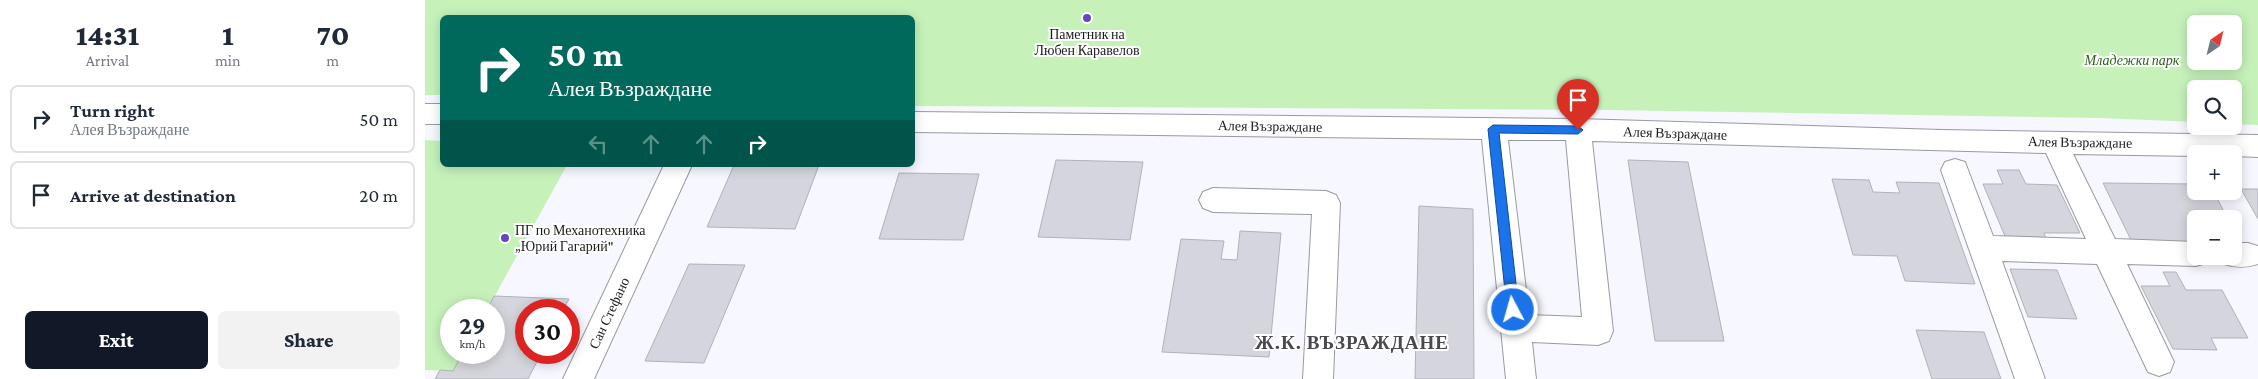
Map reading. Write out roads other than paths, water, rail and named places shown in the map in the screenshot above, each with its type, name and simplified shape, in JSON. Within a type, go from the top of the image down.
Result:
[{"type":"street","points":[[425,114],[440,114]]},
{"type":"street","name":"Алея Възраждане","points":[[915,122],[1578,130],[1941,141],[2258,146]]},
{"type":"street","points":[[1493,129],[1521,379]]},
{"type":"street","points":[[1515,328],[1597,331],[1578,130]]},
{"type":"street","points":[[2054,142],[2159,362]]},
{"type":"street","name":"Сан Стефано","points":[[578,379],[677,167]]},
{"type":"street","points":[[1955,170],[2030,379]]},
{"type":"street","points":[[1213,200],[1326,203],[1318,379]]},
{"type":"street","points":[[1983,248],[2187,254]]},
{"type":"place","name":"Паметник на Любен Каравелов","points":[[1087,18]]},
{"type":"place","name":"ПГ по Механотехника „Юрий Гагарий\"","points":[[505,238]]},
{"type":"district","name":"Ж.К. ВЪЗРАЖДАНЕ","points":[[1352,342]]},
{"type":"park label","name":"Младежки парк","points":[[2132,60]]}]
